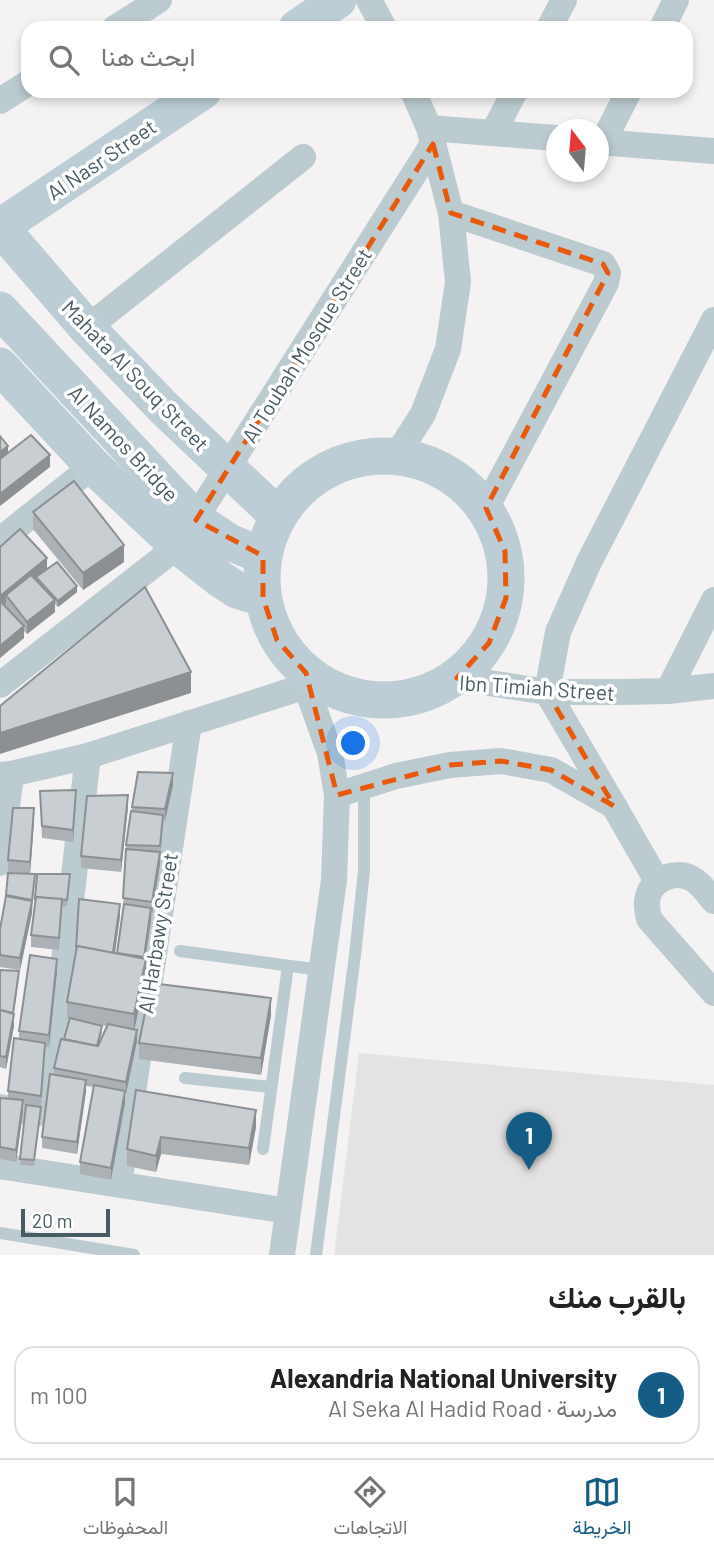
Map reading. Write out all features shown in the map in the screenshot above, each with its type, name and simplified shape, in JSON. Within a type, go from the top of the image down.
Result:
[{"type":"street","points":[[126,21],[159,0]]},
{"type":"street","points":[[307,21],[338,0]]},
{"type":"street","points":[[369,0],[380,21]]},
{"type":"street","points":[[553,21],[564,0]]},
{"type":"street","points":[[666,21],[676,0]]},
{"type":"street","points":[[0,101],[21,88]]},
{"type":"street","name":"Al Nasr Street","points":[[0,227],[193,98]]},
{"type":"street","points":[[396,456],[423,414],[448,349],[458,282],[452,213],[431,136],[416,98]]},
{"type":"street","points":[[492,133],[511,98]]},
{"type":"street","points":[[609,127],[625,98]]},
{"type":"street","points":[[431,136],[492,133],[546,137]]},
{"type":"street","name":"Al Toubah Mosque Street","points":[[187,533],[431,136]]},
{"type":"street","points":[[609,143],[714,151]]},
{"type":"street","points":[[87,328],[303,157]]},
{"type":"street","points":[[452,213],[603,264],[608,273],[606,283],[486,508]]},
{"type":"street","name":"Mahata Al Souq Street","points":[[0,227],[87,328],[164,408],[278,516]]},
{"type":"street","name":"Al Namos Bridge","points":[[0,310],[187,533],[229,542],[263,556]]},
{"type":"street","points":[[657,881],[548,692],[558,632],[589,562],[714,320]]},
{"type":"street","points":[[0,366],[93,466],[187,533],[203,566],[237,590],[263,598],[263,556],[278,516],[295,494],[316,476],[341,464],[368,457],[396,456],[422,461],[446,472],[468,488],[486,508],[505,551],[506,598],[489,643],[457,678]]},
{"type":"street","points":[[0,540],[93,466]]},
{"type":"street","points":[[0,685],[187,533]]},
{"type":"street","name":"Ibn Timiah Street","points":[[263,598],[277,640],[306,680],[341,694],[381,701],[421,696],[457,678],[548,692],[668,691],[714,686]]},
{"type":"street","points":[[668,691],[714,600]]},
{"type":"street","points":[[0,863],[6,774],[88,756],[306,680],[330,753],[337,795],[334,880],[282,1255]]},
{"type":"street","name":"Al Harbawy Street","points":[[119,1184],[189,723]]},
{"type":"street","points":[[0,1107],[41,1112],[47,1105],[88,756]]},
{"type":"street","points":[[337,795],[396,776],[450,765],[501,761],[551,770],[614,806]]},
{"type":"street","points":[[714,901],[694,880],[682,875],[657,881],[649,892],[646,906],[649,919],[714,993]]},
{"type":"street","points":[[0,1166],[288,1211]]},
{"type":"lane","points":[[316,1255],[358,931],[364,871],[364,787]]},
{"type":"lane","points":[[180,951],[320,971]]},
{"type":"lane","points":[[263,1149],[288,966]]},
{"type":"lane","points":[[185,1078],[271,1087]]},
{"type":"lane","points":[[0,1233],[135,1255]]},
{"type":"highlighted area","points":[[433,144],[451,213],[603,264],[608,273],[486,508],[505,551],[506,598],[489,643],[457,678],[547,692],[614,806],[551,770],[501,761],[450,765],[337,795],[306,673],[277,640],[263,598],[263,556],[196,520]]},
{"type":"shaded area","points":[[359,1053],[714,1085],[714,1255],[334,1255]]},
{"type":"building","points":[[31,435],[50,455],[0,494],[0,459]]},
{"type":"building","points":[[0,436],[8,446],[0,452]]},
{"type":"building","points":[[74,481],[124,545],[83,573],[33,512]]},
{"type":"building","points":[[20,529],[47,558],[0,596],[0,547]]},
{"type":"building","points":[[57,562],[77,586],[58,601],[36,577]]},
{"type":"building","points":[[31,575],[55,600],[27,622],[6,595]]},
{"type":"building","points":[[145,587],[191,672],[0,733],[0,706]]},
{"type":"building","points":[[0,601],[24,626],[0,646]]},
{"type":"building","points":[[138,772],[173,773],[165,809],[132,807]]},
{"type":"building","points":[[76,790],[73,830],[42,826],[40,791]]},
{"type":"building","points":[[128,795],[121,860],[81,856],[87,796]]},
{"type":"building","points":[[13,808],[34,808],[30,862],[8,860]]},
{"type":"building","points":[[131,811],[163,815],[160,846],[126,845]]},
{"type":"building","points":[[126,849],[160,852],[152,902],[123,898]]},
{"type":"building","points":[[8,873],[35,874],[32,900],[6,895]]},
{"type":"building","points":[[37,874],[70,874],[67,900],[35,898]]},
{"type":"building","points":[[6,896],[32,901],[20,958],[0,955],[0,929]]},
{"type":"building","points":[[36,897],[62,899],[59,938],[31,935]]},
{"type":"building","points":[[79,899],[120,904],[113,953],[77,946],[76,948]]},
{"type":"building","points":[[124,904],[151,908],[144,957],[117,953]]},
{"type":"building","points":[[77,946],[146,959],[134,1014],[67,1002]]},
{"type":"building","points":[[30,955],[57,959],[49,1035],[19,1031]]},
{"type":"building","points":[[0,970],[19,971],[13,1013],[0,1010]]},
{"type":"building","points":[[151,983],[271,998],[261,1058],[139,1043]]},
{"type":"building","points":[[0,1010],[14,1014],[6,1057],[0,1056]]},
{"type":"building","points":[[70,1018],[102,1026],[97,1046],[64,1039]]},
{"type":"building","points":[[108,1024],[137,1030],[126,1082],[54,1068],[61,1039],[98,1046]]},
{"type":"building","points":[[14,1038],[45,1043],[41,1096],[8,1091]]},
{"type":"building","points":[[50,1074],[86,1080],[77,1142],[42,1137]]},
{"type":"building","points":[[94,1085],[125,1091],[111,1168],[80,1162]]},
{"type":"building","points":[[136,1090],[256,1110],[249,1148],[161,1137],[156,1156],[127,1149]]},
{"type":"building","points":[[0,1098],[23,1100],[16,1150],[0,1147]]},
{"type":"building","points":[[26,1105],[41,1107],[34,1160],[20,1159]]},
{"type":"place","name":"Alexandria National University","points":[[529,1170]]}]
